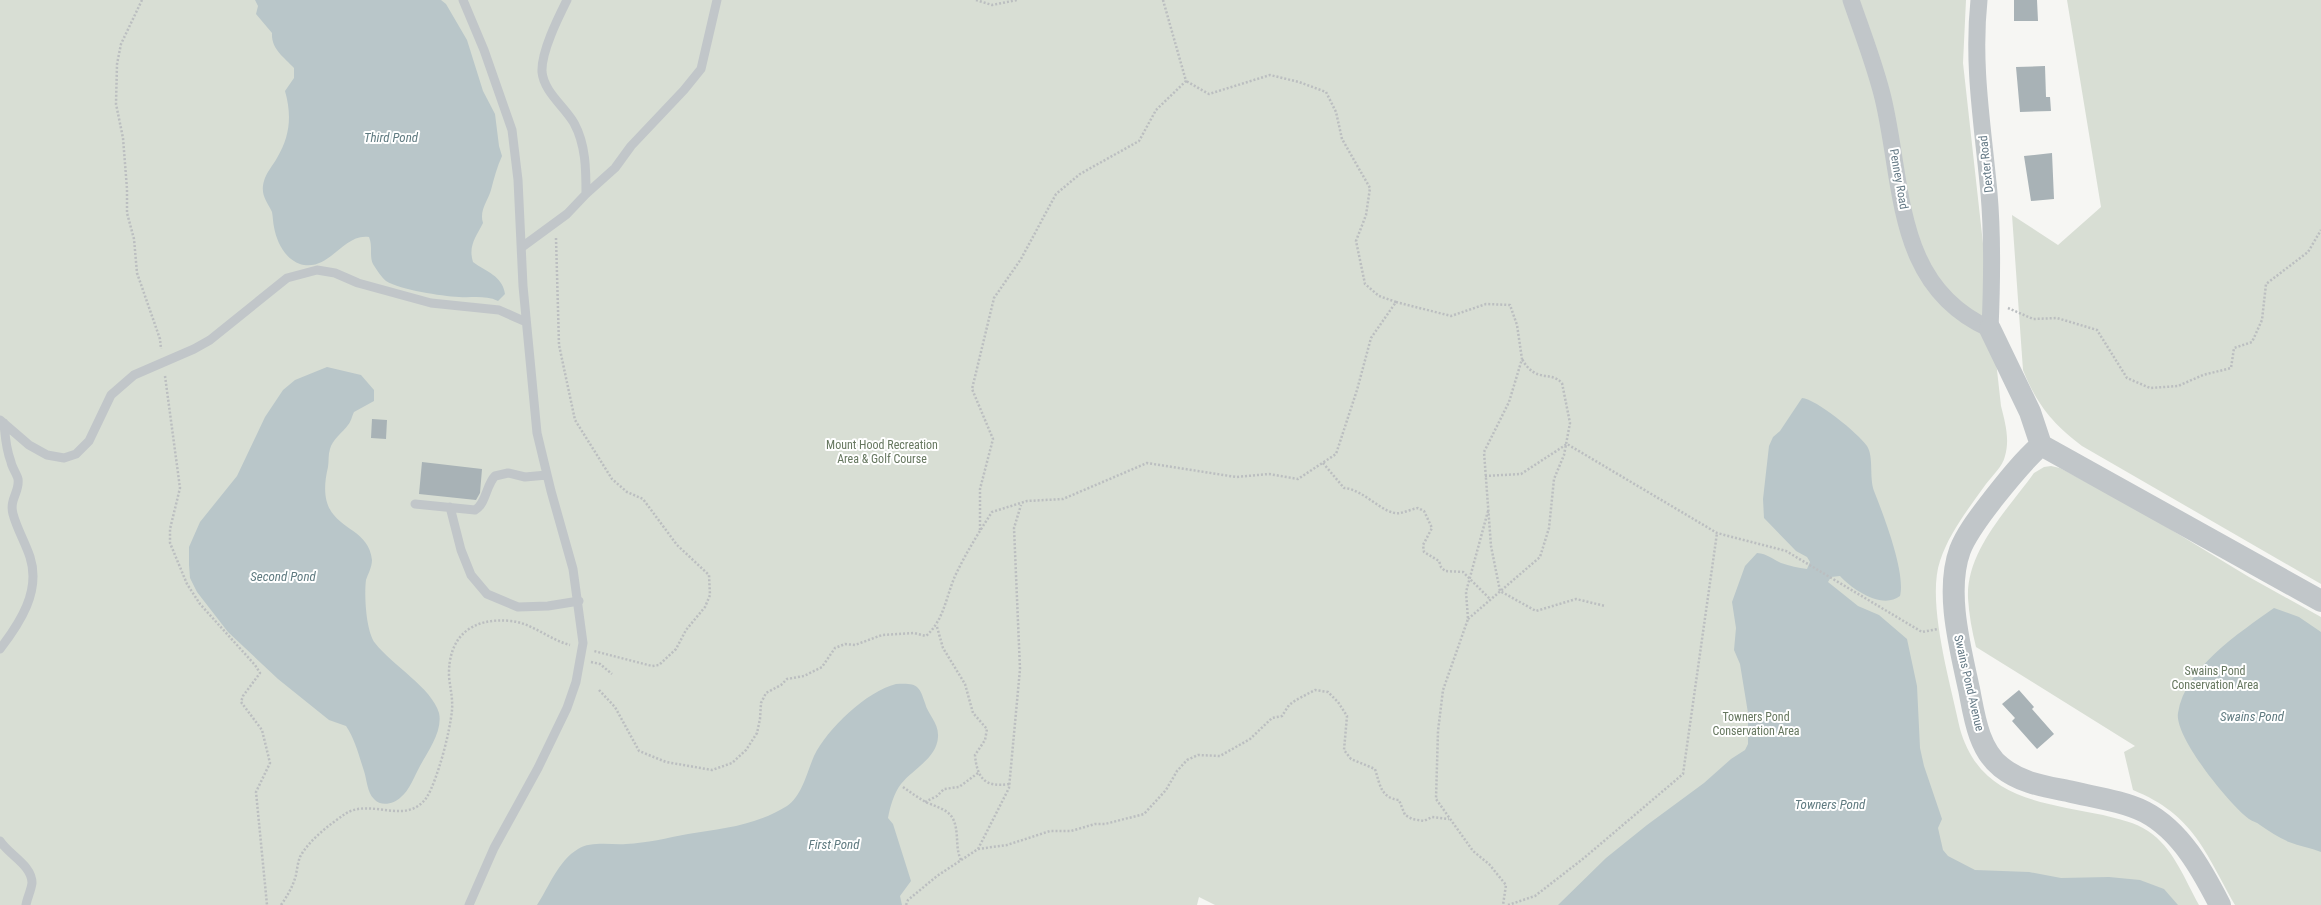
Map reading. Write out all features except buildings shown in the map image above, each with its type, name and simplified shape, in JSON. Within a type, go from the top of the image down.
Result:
[{"type":"street","name":"Penney Road","points":[[1851,0],[1883,97],[1907,227],[1924,272],[1942,297],[1975,322],[1990,321]]},
{"type":"street","name":"Dexter Road","points":[[1979,0],[1976,72],[1992,247],[1990,321]]},
{"type":"street","points":[[1990,321],[2030,412],[2041,445],[2321,601]]},
{"type":"street","name":"Swains Pond Avenue","points":[[2041,445],[2018,466],[1987,507],[1968,536],[1958,557],[1954,593],[1955,626],[1974,717],[1982,740],[1998,765],[2020,780],[2136,809],[2156,819],[2186,849],[2220,905]]},
{"type":"lane","points":[[463,0],[484,50],[512,130],[518,180],[526,322],[537,433],[573,569],[579,601],[583,643],[574,688],[551,742],[494,848],[469,905]]},
{"type":"lane","points":[[566,0],[549,43],[542,71],[546,86],[567,112],[578,133],[583,147],[586,194]]},
{"type":"lane","points":[[522,247],[567,214],[586,194],[615,168],[631,146],[684,90],[701,69],[717,0]]},
{"type":"lane","points":[[2,421],[29,445],[47,455],[64,458],[76,454],[89,441],[111,395],[134,375],[210,340],[287,278],[317,270],[335,273],[358,283],[431,303],[499,310],[526,322]]},
{"type":"lane","points":[[0,649],[17,627],[25,609],[33,574],[30,557],[13,514],[11,502],[17,490],[18,479],[6,448],[2,421]]},
{"type":"lane","points":[[415,504],[477,509],[484,499],[490,481],[501,473],[525,477],[547,475]]},
{"type":"lane","points":[[450,507],[461,550],[472,575],[488,594],[518,607],[548,606],[579,601]]},
{"type":"lane","points":[[0,841],[30,874],[32,884],[26,905]]},
{"type":"path","points":[[142,0],[121,44],[116,72],[116,104],[123,138],[128,190],[127,213],[134,239],[137,273],[160,339],[180,488],[170,529],[170,543],[187,584],[200,604],[255,665],[260,674],[242,696],[241,702],[262,730],[270,764],[264,778],[256,788],[267,905]]},
{"type":"path","points":[[976,0],[992,5],[1017,0]]},
{"type":"path","points":[[1163,0],[1186,81],[1209,94],[1270,75],[1326,92],[1336,112],[1342,139],[1370,188],[1366,215],[1356,241],[1365,284],[1379,296],[1396,302],[1451,316],[1486,304],[1510,305],[1517,324],[1522,360],[1528,370],[1538,375],[1559,379],[1562,383],[1570,423],[1567,444],[1554,479],[1549,528],[1540,557],[1468,619]]},
{"type":"path","points":[[980,531],[980,489],[994,439],[972,389],[994,298],[1021,259],[1056,194],[1080,174],[1139,141],[1156,110],[1186,81]]},
{"type":"path","points":[[1990,321],[2008,308],[2034,319],[2057,318],[2097,330],[2127,378],[2150,388],[2178,386],[2203,375],[2231,368],[2234,348],[2252,342],[2262,320],[2266,284],[2308,252],[2321,230]]},
{"type":"path","points":[[599,690],[615,707],[639,750],[666,762],[712,770],[732,763],[746,750],[757,733],[760,720],[761,703],[766,693],[781,685],[788,679],[804,676],[822,667],[835,648],[845,644],[860,644],[882,635],[914,633],[926,636],[937,627],[955,577],[992,512],[1027,501],[1063,499],[1146,463],[1236,477],[1269,474],[1298,479],[1336,454],[1357,390],[1371,338],[1396,302]]},
{"type":"path","points":[[1522,360],[1509,402],[1484,452],[1491,546],[1500,591],[1536,611],[1576,599],[1605,606]]},
{"type":"path","points":[[1485,476],[1521,474],[1567,444]]},
{"type":"path","points":[[1567,444],[1717,533],[1786,551],[1922,632]]},
{"type":"path","points":[[1323,463],[1344,488],[1355,489],[1380,507],[1398,514],[1418,508],[1424,511],[1432,528],[1423,545],[1424,552],[1439,561],[1441,567],[1445,571],[1463,572],[1490,599]]},
{"type":"path","points":[[978,849],[1009,788],[1020,669],[1014,528],[1021,504]]},
{"type":"path","points":[[1489,509],[1466,592],[1468,619],[1443,690],[1438,731],[1436,799],[1473,851],[1489,864],[1506,885],[1504,905]]},
{"type":"path","points":[[1508,905],[1535,896],[1584,858],[1683,774],[1717,533]]},
{"type":"path","points":[[937,627],[943,648],[965,684],[973,713],[987,729],[985,740],[975,755],[978,773],[983,780],[992,785],[1009,784]]},
{"type":"path","points":[[589,662],[600,664],[612,674]]},
{"type":"path","points":[[906,905],[914,895],[978,849],[1007,845],[1050,831],[1071,831],[1095,824],[1105,824],[1144,814],[1166,790],[1177,770],[1186,760],[1198,755],[1220,756],[1250,739],[1272,718],[1282,716],[1289,706],[1296,700],[1315,690],[1328,692],[1338,702],[1347,716],[1344,750],[1351,759],[1375,769],[1381,790],[1385,796],[1400,800],[1405,815],[1412,819],[1424,821],[1432,817],[1449,819]]},
{"type":"path","points":[[925,802],[937,796],[944,789],[959,787],[978,773]]},
{"type":"path","points":[[903,788],[925,802],[945,810],[954,820],[957,832],[958,854],[961,860]]},
{"type":"green space","name":"Mount Hood Recreation Area & Golf Course","points":[[0,0],[1966,0],[1963,63],[2001,406],[2007,443],[2004,460],[1954,531],[1940,561],[1936,578],[1936,598],[1941,644],[1960,729],[1969,752],[1982,770],[1998,784],[2036,801],[2120,819],[2138,825],[2148,831],[2165,846],[2178,865],[2199,905],[1215,905],[1199,897],[1197,905],[0,905]]},
{"type":"green space","points":[[2067,0],[2321,0],[2321,584],[2082,446],[2071,438],[2046,412],[2028,382],[2023,370],[2012,215],[2058,245],[2101,207]]},
{"type":"green space","name":"Swains Pond Conservation Area","points":[[2051,466],[2060,468],[2142,512],[2249,577],[2321,617],[2321,905],[2235,905],[2206,852],[2184,823],[2154,800],[2133,790],[2124,752],[2135,746],[1976,647],[1968,598],[1969,581],[1981,547],[1990,531],[2034,473],[2044,467]]},
{"type":"water","name":"Third Pond","points":[[255,0],[441,0],[446,4],[467,40],[483,91],[495,114],[499,146],[502,156],[490,194],[483,210],[483,223],[471,251],[473,262],[501,282],[505,294],[498,301],[484,297],[432,294],[401,287],[386,281],[373,264],[369,237],[360,237],[352,240],[330,257],[314,265],[304,265],[298,263],[288,256],[280,246],[275,233],[272,212],[263,194],[263,186],[266,175],[285,142],[289,109],[285,91],[294,78],[294,68],[276,48],[272,39],[272,33],[256,14],[258,6]]},
{"type":"water","name":"Second Pond","points":[[327,367],[361,375],[374,390],[374,401],[354,412],[349,424],[335,439],[331,446],[325,489],[328,504],[334,515],[361,538],[368,547],[372,560],[371,568],[366,580],[365,594],[368,622],[375,643],[428,695],[435,704],[440,720],[437,734],[431,747],[409,787],[398,799],[388,804],[380,803],[374,799],[370,793],[352,736],[346,726],[329,720],[278,679],[228,632],[197,592],[190,578],[189,547],[200,522],[237,476],[265,417],[283,390],[295,380]]},
{"type":"water","name":"Towners Pond","points":[[1802,398],[1817,404],[1846,425],[1862,440],[1869,451],[1874,491],[1888,528],[1897,558],[1900,573],[1900,596],[1893,600],[1885,601],[1876,599],[1852,587],[1840,576],[1831,577],[1828,582],[1858,606],[1879,615],[1907,639],[1917,686],[1920,748],[1924,766],[1942,819],[1938,828],[1943,850],[1948,856],[1975,870],[2029,872],[2061,878],[2109,877],[2140,880],[2164,889],[2178,905],[1558,905],[1606,858],[1647,825],[1704,783],[1731,759],[1745,750],[1748,744],[1748,713],[1740,664],[1734,650],[1736,628],[1732,602],[1745,566],[1757,553],[1781,563],[1800,568],[1807,569],[1810,562],[1807,557],[1796,551],[1764,518],[1763,499],[1769,446],[1773,437],[1780,431]]},
{"type":"water","name":"Swains Pond","points":[[2274,608],[2299,617],[2321,632],[2321,852],[2293,843],[2270,832],[2258,823],[2250,820],[2240,811],[2217,786],[2205,770],[2185,738],[2179,724],[2178,713],[2183,697],[2191,681],[2202,667],[2230,640]]},
{"type":"water","name":"First Pond","points":[[896,684],[909,684],[916,686],[919,689],[938,732],[937,744],[929,757],[901,784],[896,792],[888,818],[893,824],[911,881],[900,896],[902,905],[537,905],[559,867],[571,854],[583,847],[595,844],[642,843],[726,828],[764,818],[787,806],[797,796],[804,783],[814,756],[828,734],[849,712],[873,694]]},
{"type":"park label","name":"Towners Pond Conservation Area","points":[[1756,724]]}]
